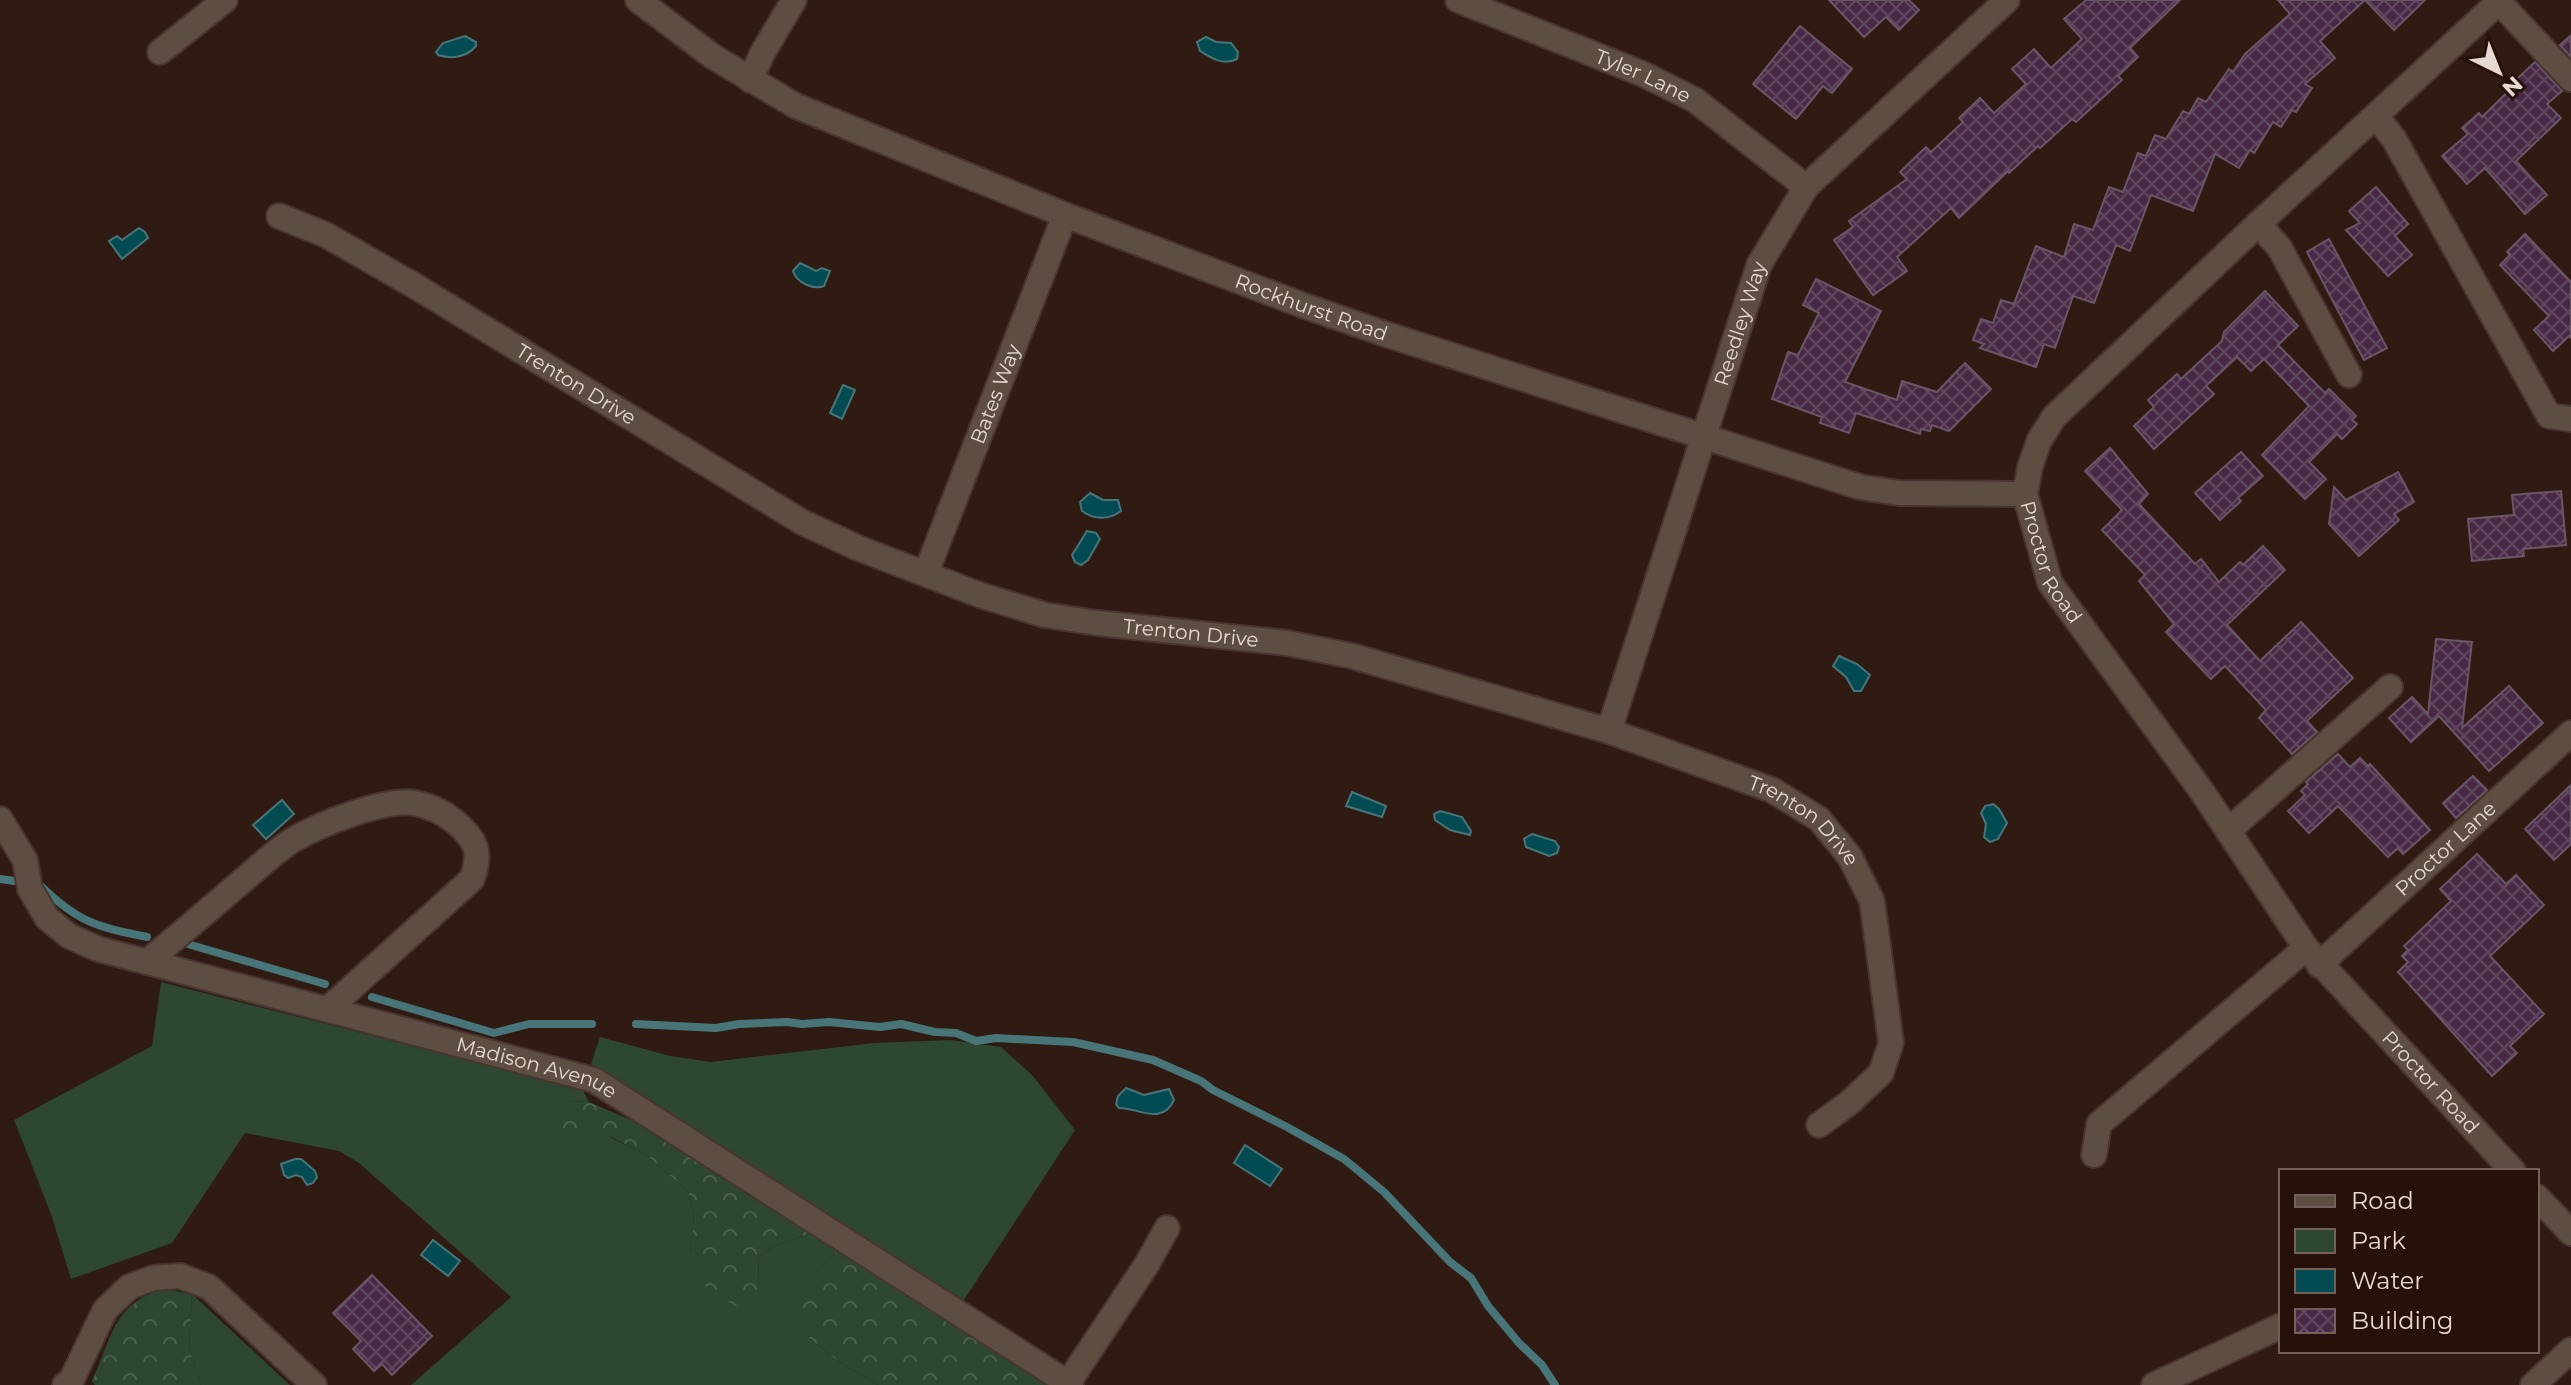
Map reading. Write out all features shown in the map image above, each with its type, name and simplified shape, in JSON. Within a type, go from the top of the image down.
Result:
[{"type":"street","points":[[160,52],[225,0]]},
{"type":"street","name":"Rockhurst Road","points":[[638,0],[712,56],[796,106],[1065,215],[1302,305],[1879,491],[2025,494]]},
{"type":"street","points":[[750,80],[794,0]]},
{"type":"street","name":"Tyler Lane","points":[[1458,0],[1497,7],[1695,100],[1806,187]]},
{"type":"street","name":"Reedley Way","points":[[1609,731],[1759,265],[1806,187],[2007,0]]},
{"type":"street","points":[[2500,1],[2571,79]]},
{"type":"street","name":"Proctor Road","points":[[2500,1],[2054,417],[2039,441],[2025,494],[2050,583],[2228,831],[2313,956],[2511,1169]]},
{"type":"street","points":[[2376,116],[2394,139],[2549,416],[2571,419]]},
{"type":"street","name":"Bates Way","points":[[926,573],[1065,215]]},
{"type":"street","name":"Trenton Drive","points":[[279,216],[326,235],[415,286],[802,522],[858,548],[980,595],[1045,615],[1287,643],[1352,656],[1609,731],[1772,790],[1819,819],[1850,857],[1872,901],[1891,1043],[1881,1073],[1849,1103],[1819,1125]]},
{"type":"street","points":[[2258,224],[2279,247],[2349,375]]},
{"type":"street","points":[[2228,831],[2390,687]]},
{"type":"street","name":"Proctor Lane","points":[[2094,1155],[2099,1124],[2313,956],[2571,733]]},
{"type":"street","points":[[147,962],[292,840],[323,825],[391,803],[414,803],[437,810],[472,839],[477,851],[472,879],[328,1009]]},
{"type":"street","name":"Madison Avenue","points":[[0,819],[25,860],[30,889],[47,918],[69,936],[98,949],[594,1080],[1069,1384]]},
{"type":"street","points":[[2539,1200],[2554,1226]]},
{"type":"street","points":[[1069,1384],[1167,1228]]},
{"type":"street","points":[[65,1385],[72,1379],[105,1310],[129,1287],[153,1278],[180,1276],[209,1287],[314,1385]]},
{"type":"street","points":[[2154,1385],[2279,1327]]},
{"type":"street","points":[[2533,1385],[2571,1350]]},
{"type":"green space","points":[[161,982],[582,1089],[589,1102],[568,1101],[610,1137],[645,1154],[688,1191],[694,1217],[690,1253],[759,1291],[758,1257],[775,1245],[810,1234],[840,1249],[810,1279],[808,1337],[838,1361],[878,1385],[411,1385],[511,1297],[359,1163],[339,1151],[245,1133],[172,1243],[71,1279],[51,1214],[14,1120],[152,1046]]},
{"type":"green space","points":[[600,1037],[670,1056],[711,1062],[874,1043],[951,1040],[1001,1047],[1033,1076],[1075,1130],[962,1303],[591,1064]]},
{"type":"green space","points":[[568,1101],[589,1102],[631,1120],[810,1234],[775,1245],[758,1257],[759,1291],[742,1310],[707,1289],[690,1253],[694,1217],[688,1191],[645,1154],[611,1137],[559,1137],[551,1117]]},
{"type":"green space","points":[[840,1249],[1046,1385],[878,1385],[838,1361],[808,1337],[789,1309],[810,1279]]},
{"type":"green space","points":[[163,1289],[192,1294],[189,1347],[201,1385],[95,1385],[92,1381],[116,1324],[146,1295]]},
{"type":"green space","points":[[192,1294],[290,1385],[201,1385],[189,1347]]},
{"type":"water","points":[[465,36],[476,42],[468,53],[448,57],[436,52],[443,43]]},
{"type":"water","points":[[1206,37],[1216,42],[1231,43],[1238,52],[1237,59],[1222,61],[1200,51],[1197,42]]},
{"type":"water","points":[[139,228],[148,238],[122,259],[109,241],[117,236],[122,240]]},
{"type":"water","points":[[800,263],[816,271],[822,268],[830,271],[824,286],[810,286],[798,279],[793,271]]},
{"type":"water","points":[[843,385],[855,390],[842,419],[830,413]]},
{"type":"water","points":[[1090,493],[1103,500],[1118,500],[1121,511],[1107,517],[1087,514],[1082,511],[1080,502]]},
{"type":"water","points":[[1087,531],[1096,533],[1100,539],[1088,560],[1081,565],[1075,562],[1072,555]]},
{"type":"water","points":[[1839,656],[1857,664],[1870,675],[1861,691],[1854,691],[1846,677],[1833,666]]},
{"type":"water","points":[[1352,792],[1386,806],[1382,817],[1346,806]]},
{"type":"water","points":[[282,800],[294,814],[266,839],[253,825]]},
{"type":"water","points":[[1993,804],[2007,823],[1998,839],[1990,842],[1984,837],[1986,824],[1981,813],[1985,806]]},
{"type":"water","points":[[1440,811],[1462,817],[1471,831],[1470,835],[1450,830],[1435,820],[1434,814]]},
{"type":"water","points":[[1532,834],[1555,841],[1559,847],[1557,853],[1549,856],[1526,847],[1524,839]]},
{"type":"water","points":[[1126,1088],[1144,1095],[1169,1089],[1174,1100],[1169,1108],[1157,1114],[1119,1108],[1116,1104],[1118,1096]]},
{"type":"water","points":[[1245,1145],[1282,1169],[1270,1186],[1234,1163]]},
{"type":"water","points":[[301,1159],[315,1171],[317,1177],[313,1183],[307,1185],[302,1177],[296,1175],[288,1178],[284,1175],[281,1164]]},
{"type":"water","points":[[433,1240],[460,1261],[448,1276],[421,1255]]},
{"type":"building","points":[[1829,0],[1909,0],[1919,10],[1899,30],[1886,17],[1864,37]]},
{"type":"building","points":[[2086,0],[2180,0],[2130,48],[2138,57],[2118,76],[2122,80],[2076,122],[2072,119],[2008,171],[1959,218],[1951,208],[1897,257],[1907,271],[1873,295],[1834,240],[1853,227],[1849,221],[1907,179],[1900,172],[1926,147],[1931,152],[1963,122],[1959,118],[1980,98],[1994,113],[2026,84],[2012,69],[2034,49],[2051,68],[2082,39],[2064,19]]},
{"type":"building","points":[[2278,0],[2365,0],[2320,41],[2335,58],[2305,84],[2312,88],[2296,112],[2292,110],[2281,127],[2273,122],[2254,153],[2250,150],[2239,168],[2215,154],[2193,211],[2151,195],[2130,251],[2116,245],[2094,303],[2073,296],[2055,348],[2044,344],[2036,367],[1980,348],[1984,344],[1973,340],[1981,319],[1993,323],[2001,300],[2014,304],[2036,246],[2064,257],[2074,224],[2093,230],[2109,187],[2123,192],[2138,153],[2146,156],[2155,135],[2166,139],[2183,111],[2189,114],[2198,98],[2206,102],[2229,69],[2233,72],[2245,54],[2290,14]]},
{"type":"building","points":[[2365,0],[2425,0],[2394,30]]},
{"type":"building","points":[[1800,26],[1852,69],[1832,93],[1823,86],[1796,119],[1753,84]]},
{"type":"building","points":[[2571,35],[2571,57],[2560,45]]},
{"type":"building","points":[[2535,62],[2562,91],[2547,104],[2561,118],[2516,161],[2547,195],[2525,214],[2485,168],[2467,184],[2442,156],[2468,134],[2462,128],[2479,113],[2482,117]]},
{"type":"building","points":[[2376,187],[2408,224],[2395,236],[2412,255],[2388,276],[2346,230],[2360,223],[2349,211]]},
{"type":"building","points":[[2525,234],[2571,282],[2571,338],[2569,336],[2553,351],[2534,330],[2549,316],[2500,265],[2510,255],[2507,252]]},
{"type":"building","points":[[2329,239],[2387,348],[2364,360],[2307,252]]},
{"type":"building","points":[[1816,279],[1881,311],[1845,382],[1897,400],[1902,381],[1937,392],[1965,363],[1991,389],[1949,431],[1932,425],[1930,431],[1921,429],[1920,434],[1856,413],[1849,433],[1820,423],[1822,417],[1772,399],[1788,352],[1798,355],[1819,313],[1803,305]]},
{"type":"building","points":[[2265,291],[2298,326],[2278,345],[2325,393],[2329,389],[2356,416],[2352,420],[2357,424],[2342,439],[2337,434],[2309,462],[2326,479],[2305,499],[2262,455],[2309,406],[2264,359],[2251,371],[2237,357],[2206,386],[2214,394],[2154,449],[2134,426],[2154,407],[2148,400],[2177,374],[2181,379],[2222,341],[2224,332]]},
{"type":"building","points":[[2110,448],[2148,494],[2139,504],[2195,564],[2201,559],[2219,582],[2263,546],[2285,570],[2227,625],[2260,661],[2301,622],[2353,678],[2307,721],[2317,732],[2292,754],[2259,718],[2266,710],[2225,666],[2211,679],[2166,632],[2174,624],[2139,581],[2145,575],[2102,530],[2122,510],[2085,471]]},
{"type":"building","points":[[2241,452],[2263,476],[2238,498],[2241,501],[2220,520],[2195,493]]},
{"type":"building","points":[[2398,472],[2414,502],[2394,514],[2399,520],[2359,556],[2329,524],[2334,487],[2346,500]]},
{"type":"building","points":[[2561,491],[2566,545],[2523,549],[2524,556],[2472,561],[2468,519],[2514,515],[2512,495]]},
{"type":"building","points":[[2436,639],[2472,642],[2462,728],[2509,686],[2543,723],[2489,771],[2439,716],[2411,742],[2389,718],[2412,697],[2428,714]]},
{"type":"building","points":[[2338,754],[2350,767],[2360,758],[2368,766],[2370,764],[2430,830],[2403,854],[2398,848],[2388,857],[2338,806],[2309,833],[2288,811],[2305,795],[2301,791],[2308,784],[2306,782]]},
{"type":"building","points":[[2473,776],[2487,790],[2456,818],[2443,803]]},
{"type":"building","points":[[2571,785],[2571,844],[2554,860],[2525,829]]},
{"type":"building","points":[[2477,854],[2506,884],[2516,875],[2544,905],[2490,956],[2544,1014],[2510,1046],[2517,1053],[2492,1076],[2398,972],[2408,962],[2402,956],[2408,950],[2404,946],[2451,901],[2440,889]]},
{"type":"building","points":[[372,1275],[432,1336],[392,1375],[382,1364],[374,1371],[353,1349],[361,1341],[333,1313]]},
{"type":"waterway","points":[[0,879],[14,881]]},
{"type":"waterway","points":[[40,885],[65,907],[89,921],[147,937]]},
{"type":"waterway","points":[[184,943],[325,984]]},
{"type":"waterway","points":[[372,997],[494,1033],[529,1024],[592,1024]]},
{"type":"waterway","points":[[636,1024],[716,1028],[787,1022],[880,1027],[901,1024],[935,1032],[956,1033],[976,1041],[996,1038],[1073,1042],[1153,1060],[1201,1081],[1344,1159],[1384,1192],[1450,1262],[1471,1278],[1488,1306],[1542,1365],[1555,1385]]}]
